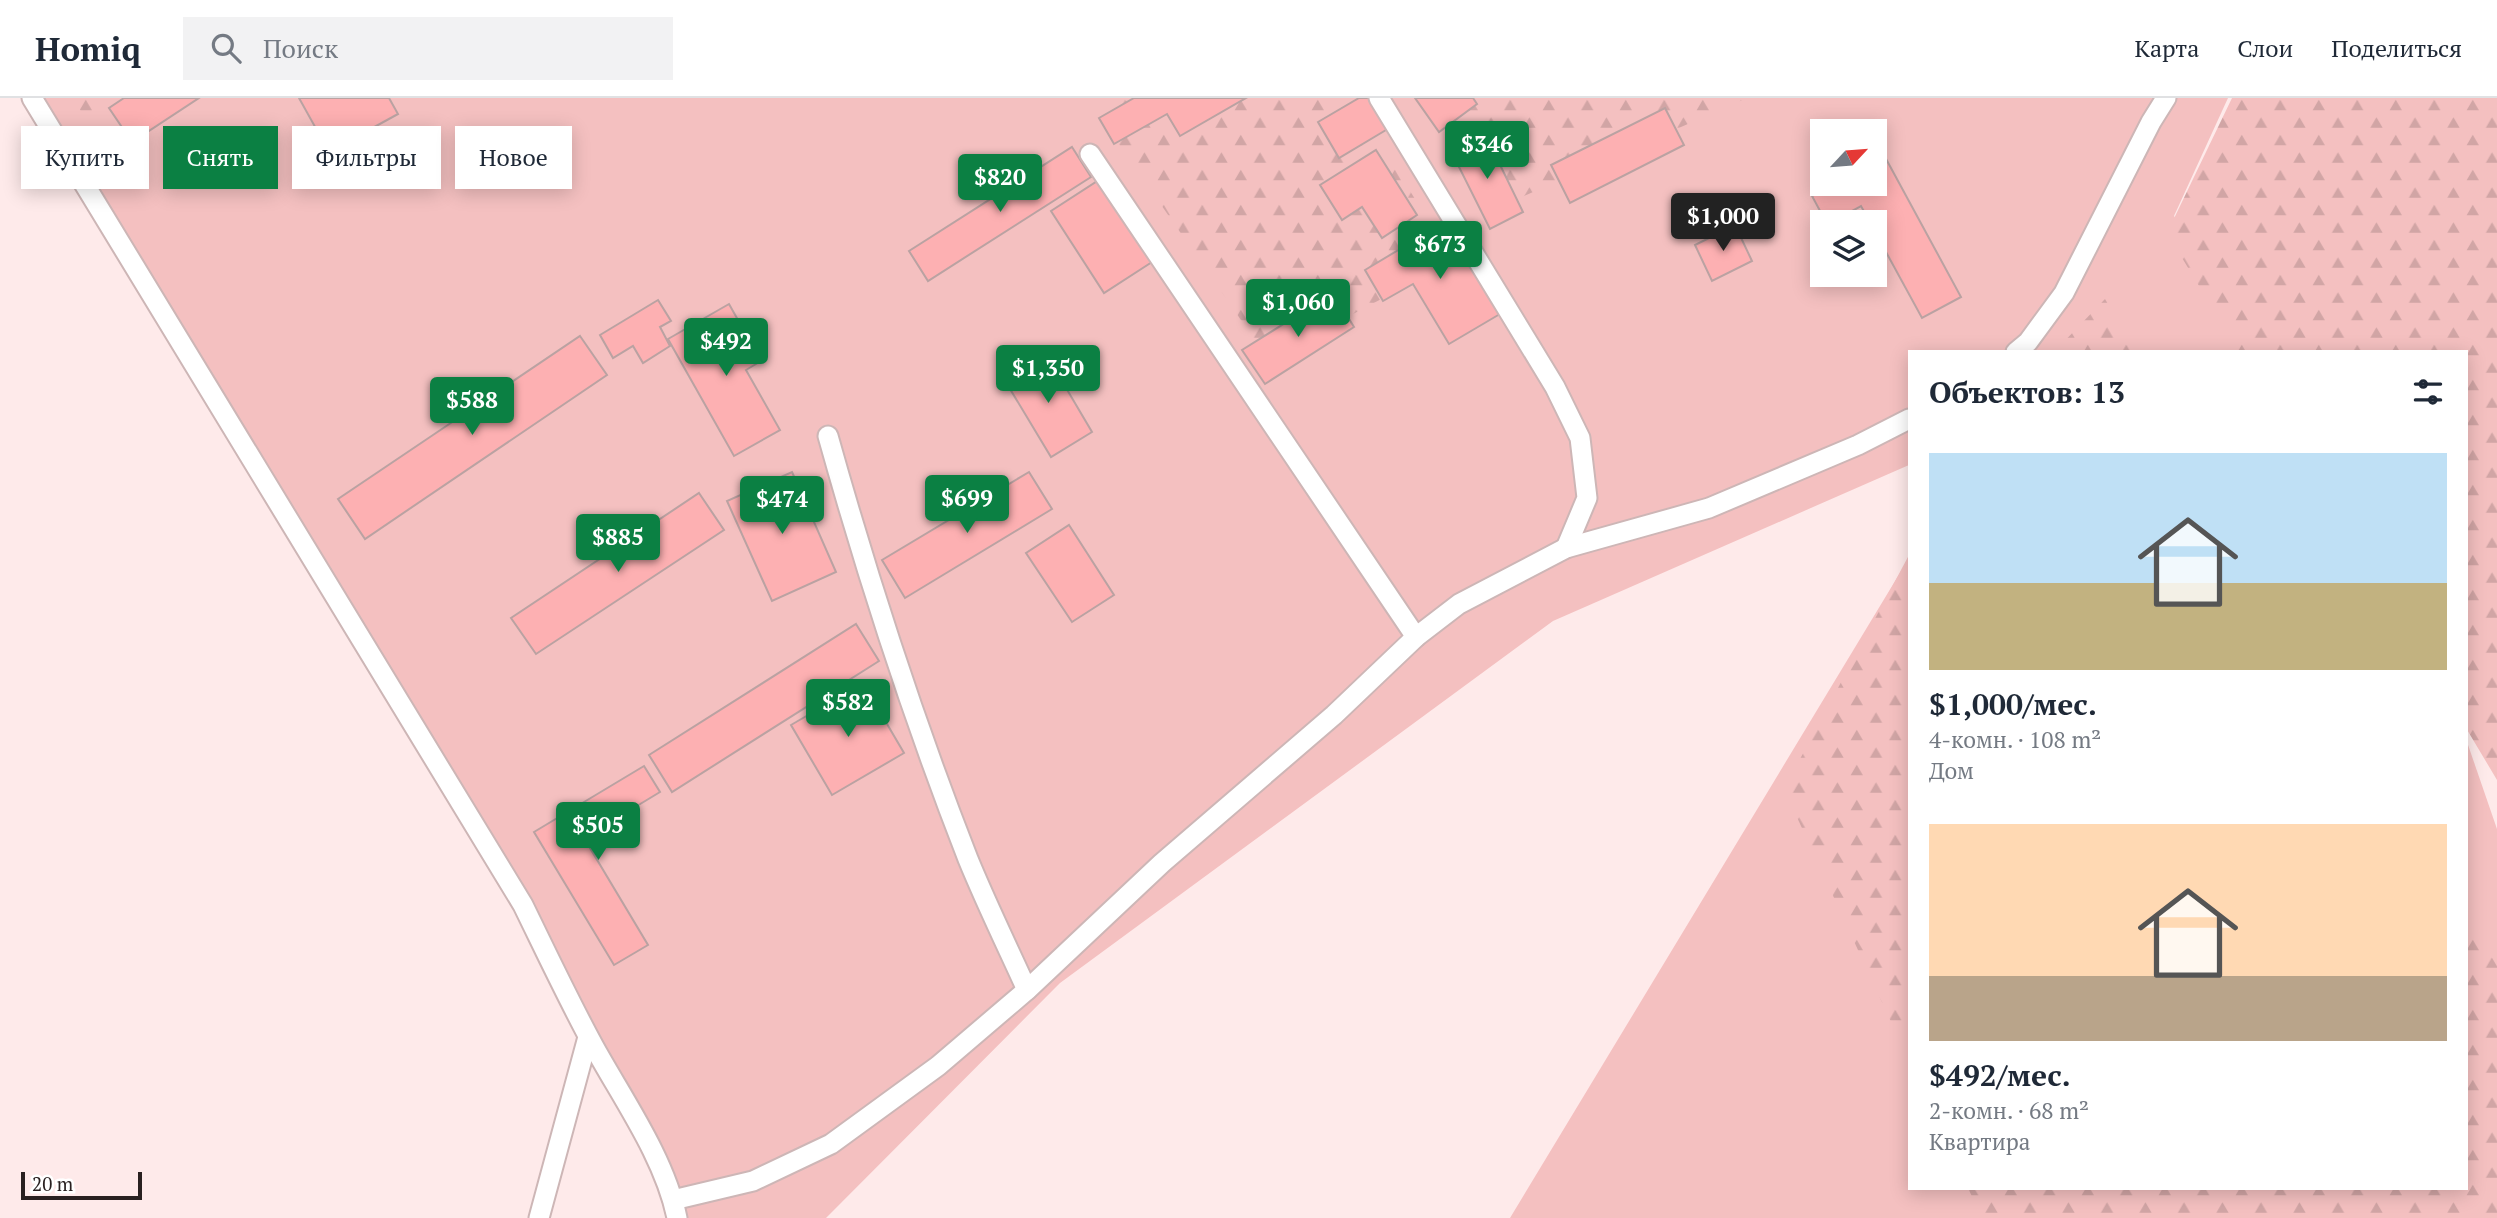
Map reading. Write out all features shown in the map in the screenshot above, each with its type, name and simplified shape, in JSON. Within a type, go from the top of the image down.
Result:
[{"type":"lane","points":[[32,98],[523,905],[589,1037],[656,1158],[675,1209],[753,1181],[831,1144],[938,1066],[1027,990],[1162,863],[1334,715],[1416,638],[1459,604],[1566,548],[1709,508],[1858,445],[1908,420]]},
{"type":"lane","points":[[1379,98],[1555,387],[1580,439],[1587,498],[1566,548]]},
{"type":"lane","points":[[2018,350],[2028,342],[2064,293],[2151,122],[2166,98]]},
{"type":"lane","points":[[1090,154],[1416,638]]},
{"type":"lane","points":[[828,436],[862,555],[926,746],[969,861],[1027,990]]},
{"type":"lane","points":[[539,1218],[589,1037]]},
{"type":"green space","points":[[39,98],[2228,98],[2174,216],[2258,350],[1908,350],[1908,465],[1553,621],[1060,983],[826,1218],[666,1218],[650,1152],[591,1024],[93,189],[149,189],[149,126],[56,126]]},
{"type":"green space","points":[[73,98],[131,98],[88,123]]},
{"type":"green space","points":[[1087,98],[1353,98],[1453,261],[1268,359]]},
{"type":"green space","points":[[1440,98],[1747,98],[1499,207]]},
{"type":"green space","points":[[2232,98],[2497,98],[2497,780],[2468,731],[2468,350],[2238,350],[2167,233]]},
{"type":"green space","points":[[2105,299],[2135,350],[2056,350]]},
{"type":"green space","points":[[1908,557],[1908,1059],[1784,789]]},
{"type":"green space","points":[[1908,560],[1908,1190],[2468,1190],[2468,745],[2497,829],[2497,1218],[1510,1218]]},
{"type":"green space","points":[[2468,916],[2497,966],[2497,1218],[1982,1218],[1969,1190],[2468,1190]]},
{"type":"building","points":[[124,98],[199,98],[149,131],[149,126],[121,126],[109,108]]},
{"type":"building","points":[[299,98],[389,98],[398,114],[376,126],[315,126]]},
{"type":"building","points":[[1134,98],[1246,98],[1180,136],[1167,114],[1114,144],[1099,118]]},
{"type":"building","points":[[1359,98],[1373,98],[1391,127],[1339,158],[1318,122]]},
{"type":"building","points":[[1415,98],[1473,98],[1477,104],[1439,132]]},
{"type":"building","points":[[1665,108],[1684,145],[1570,203],[1551,165]]},
{"type":"building","points":[[1485,134],[1523,212],[1490,229],[1451,151]]},
{"type":"building","points":[[1072,147],[1091,177],[928,281],[909,251]]},
{"type":"building","points":[[1376,150],[1417,215],[1382,238],[1362,207],[1342,220],[1320,185]]},
{"type":"building","points":[[1887,161],[1961,297],[1922,318],[1887,254],[1887,210],[1863,210],[1861,206],[1854,210],[1820,210],[1812,196],[1887,196]]},
{"type":"building","points":[[1099,180],[1152,262],[1104,293],[1051,211]]},
{"type":"building","points":[[1450,219],[1505,311],[1449,344],[1413,284],[1383,301],[1365,270]]},
{"type":"building","points":[[1735,225],[1752,261],[1712,281],[1695,245]]},
{"type":"building","points":[[1333,293],[1354,327],[1265,384],[1242,350]]},
{"type":"building","points":[[658,300],[671,321],[660,327],[670,346],[643,363],[633,346],[613,358],[600,335]]},
{"type":"building","points":[[729,304],[761,361],[746,370],[780,430],[734,456],[668,339]]},
{"type":"building","points":[[580,336],[607,375],[365,539],[338,499]]},
{"type":"building","points":[[1046,354],[1092,432],[1051,457],[1004,379]]},
{"type":"building","points":[[792,472],[836,572],[772,601],[727,501]]},
{"type":"building","points":[[1029,472],[1052,509],[905,598],[882,560]]},
{"type":"building","points":[[699,493],[724,530],[536,654],[511,618]]},
{"type":"building","points":[[1069,525],[1114,595],[1072,622],[1026,553]]},
{"type":"building","points":[[856,624],[879,661],[672,792],[649,755]]},
{"type":"building","points":[[863,683],[904,753],[832,795],[791,725]]},
{"type":"building","points":[[644,766],[660,792],[584,838],[648,945],[614,965],[534,832]]}]
